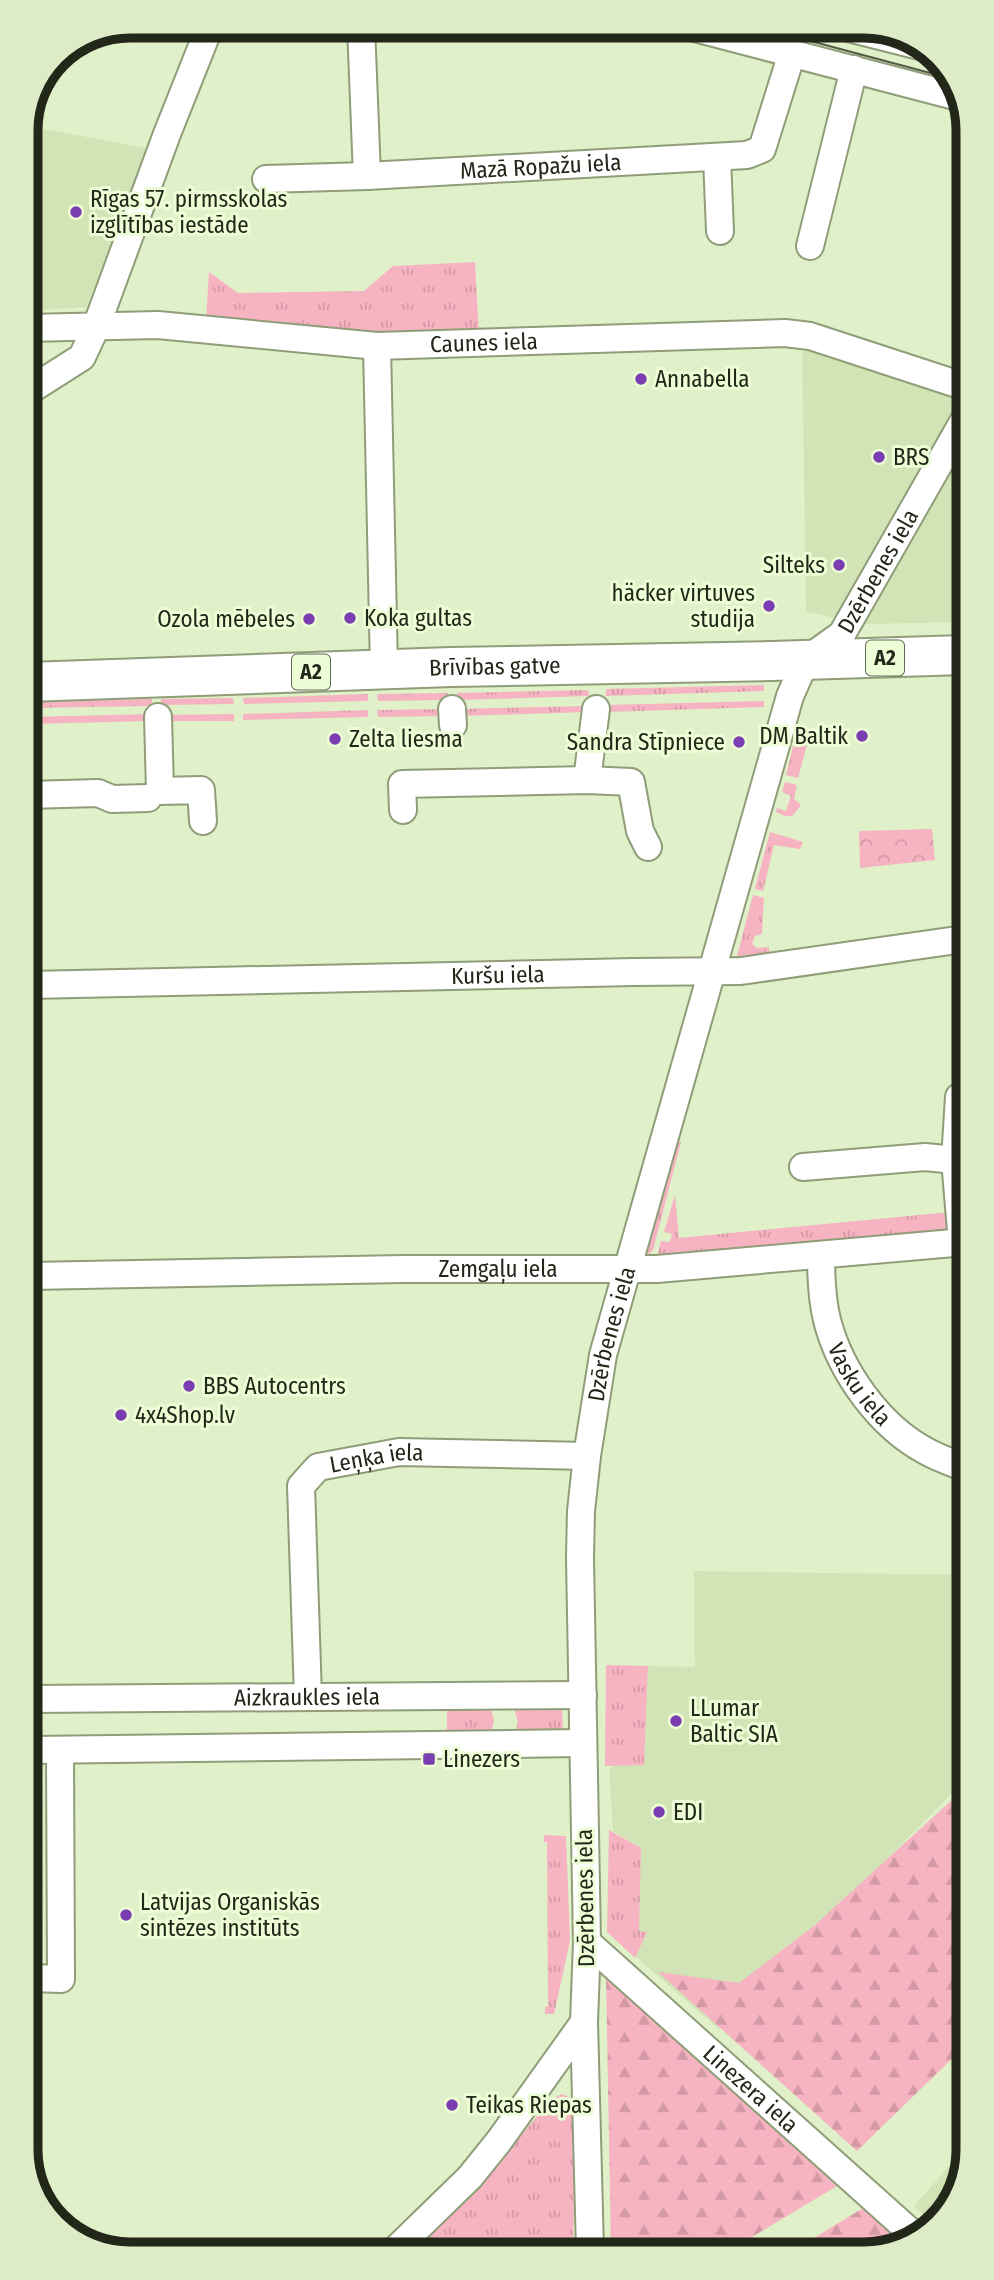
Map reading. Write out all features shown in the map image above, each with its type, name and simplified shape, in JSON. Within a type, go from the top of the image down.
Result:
[{"type":"highway","name":"Brīvības gatve","points":[[39,682],[384,669],[956,655]]},
{"type":"street","points":[[39,384],[82,357],[96,327],[205,38]]},
{"type":"street","points":[[361,38],[367,176]]},
{"type":"street","points":[[737,39],[854,69],[945,88]]},
{"type":"street","name":"Mazā Ropažu iela","points":[[266,179],[747,155],[762,149],[792,53]]},
{"type":"street","points":[[810,246],[854,69]]},
{"type":"street","points":[[717,158],[720,231]]},
{"type":"street","name":"Caunes iela","points":[[39,328],[158,325],[377,345],[785,333],[810,336],[956,384]]},
{"type":"street","points":[[377,345],[384,669]]},
{"type":"street","name":"Dzērbenes iela","points":[[590,2242],[584,2022],[587,1941],[582,1743],[581,1511],[603,1355],[790,696],[806,660],[842,634],[956,434]]},
{"type":"street","points":[[587,780],[596,709]]},
{"type":"street","points":[[158,717],[160,791],[201,790],[203,821]]},
{"type":"street","points":[[403,810],[402,784],[587,780],[631,782],[635,813],[648,847]]},
{"type":"street","points":[[39,795],[99,793],[112,799],[148,798]]},
{"type":"street","name":"Kuršu iela","points":[[39,985],[741,971],[956,940]]},
{"type":"street","points":[[956,1144],[956,1169]]},
{"type":"street","points":[[803,1167],[925,1157],[955,1160]]},
{"type":"street","name":"Zemgaļu iela","points":[[38,1276],[403,1269],[667,1268],[956,1246]]},
{"type":"street","name":"Vasku iela","points":[[821,1255],[826,1319],[841,1361],[860,1392],[898,1432],[925,1451],[956,1464]]},
{"type":"street","name":"Leņķa iela","points":[[308,1697],[300,1486],[318,1467],[399,1452],[587,1456]]},
{"type":"street","name":"Aizkraukles iela","points":[[38,1699],[583,1695]]},
{"type":"street","points":[[38,1750],[582,1743]]},
{"type":"street","points":[[38,1978],[61,1979],[60,1750]]},
{"type":"street","name":"Linezera iela","points":[[587,1941],[908,2230]]},
{"type":"street","points":[[404,2241],[470,2177],[584,2022]]},
{"type":"shaded area","name":"Rīgas 57. pirmsskolas izglītības iestāde","points":[[39,128],[152,149],[86,307],[39,310]]},
{"type":"shaded area","points":[[802,340],[956,398],[956,622],[867,624],[806,612]]},
{"type":"shaded area","points":[[694,1571],[956,1575],[956,1789],[885,1861],[818,1944],[719,2029],[607,1932],[641,1848],[613,1831],[609,1768],[615,1765],[644,1765],[648,1666],[695,1667]]},
{"type":"shaded area","points":[[955,2159],[951,2179],[937,2206],[927,2217],[914,2206]]},
{"type":"green space","points":[[475,262],[479,336],[383,337],[206,320],[209,272],[238,293],[364,291],[393,266]]},
{"type":"green space","points":[[764,685],[764,691],[606,696],[606,689]]},
{"type":"green space","points":[[588,690],[589,696],[457,700],[457,693]]},
{"type":"green space","points":[[448,693],[448,700],[378,701],[377,694]]},
{"type":"green space","points":[[368,694],[368,701],[244,704],[243,698]]},
{"type":"green space","points":[[233,698],[234,704],[161,705],[161,699]]},
{"type":"green space","points":[[152,699],[152,706],[39,708],[39,701]]},
{"type":"green space","points":[[764,701],[764,707],[606,712],[606,705]]},
{"type":"green space","points":[[589,706],[589,712],[457,716],[457,709]]},
{"type":"green space","points":[[448,709],[448,716],[378,717],[377,710]]},
{"type":"green space","points":[[368,710],[368,717],[243,720],[243,714]]},
{"type":"green space","points":[[152,714],[152,721],[39,724],[39,717]]},
{"type":"green space","points":[[234,714],[234,721],[161,721],[161,715]]},
{"type":"green space","points":[[798,727],[808,729],[810,733],[798,778],[786,775]]},
{"type":"green space","points":[[785,782],[797,785],[794,799],[801,805],[792,816],[776,812],[777,808],[786,811],[791,796],[782,792]]},
{"type":"green space","points":[[932,829],[935,860],[860,868],[859,831]]},
{"type":"green space","points":[[770,832],[803,842],[800,849],[774,845],[763,891],[755,889]]},
{"type":"green space","points":[[753,895],[764,898],[762,934],[755,936],[752,944],[757,948],[769,947],[769,952],[925,931],[926,934],[740,959],[737,956]]},
{"type":"green space","points":[[675,1141],[681,1142],[653,1250],[649,1254],[645,1249]]},
{"type":"green space","points":[[675,1195],[679,1238],[940,1213],[949,1213],[948,1226],[945,1230],[662,1259],[658,1253],[661,1241],[670,1242],[672,1234],[664,1232]]},
{"type":"green space","points":[[606,1665],[648,1666],[644,1765],[605,1766]]},
{"type":"green space","points":[[447,1706],[490,1707],[494,1720],[491,1734],[447,1735]]},
{"type":"green space","points":[[562,1706],[563,1734],[515,1733],[518,1722],[514,1708]]},
{"type":"green space","points":[[956,1796],[956,2055],[857,2151],[658,1972],[739,1983],[815,1925]]},
{"type":"green space","points":[[38,1819],[42,1950],[38,1957]]},
{"type":"green space","points":[[609,1830],[641,1848],[639,1931],[647,1932],[635,1958],[607,1932]]},
{"type":"green space","points":[[544,1835],[566,1836],[570,1941],[554,2014],[545,2014],[545,2007],[548,2006],[547,1842],[544,1842]]},
{"type":"green space","points":[[606,1974],[616,1975],[837,2186],[744,2242],[611,2242]]},
{"type":"green space","points":[[562,2094],[571,2098],[576,2106],[573,2242],[418,2241],[476,2188],[552,2099]]},
{"type":"green space","points":[[863,2208],[894,2236],[864,2242],[808,2242]]},
{"type":"tram line","points":[[802,39],[938,75]]},
{"type":"place","name":"Rīgas 57. pirmsskolas izglītības iestāde","points":[[76,212]]},
{"type":"place","name":"Annabella","points":[[641,379]]},
{"type":"place","name":"BRS","points":[[879,457]]},
{"type":"place","name":"Silteks","points":[[839,565]]},
{"type":"place","name":"häcker virtuves studija","points":[[769,606]]},
{"type":"place","name":"Koka gultas","points":[[350,618]]},
{"type":"place","name":"Ozola mēbeles","points":[[309,619]]},
{"type":"place","name":"DM Baltik","points":[[862,736]]},
{"type":"place","name":"Zelta liesma","points":[[335,739]]},
{"type":"place","name":"Sandra Stīpniece","points":[[739,742]]},
{"type":"place","name":"BBS Autocentrs","points":[[189,1386]]},
{"type":"place","name":"4x4Shop.lv","points":[[121,1415]]},
{"type":"place","name":"LLumar Baltic SIA","points":[[676,1721]]},
{"type":"place","name":"Linezers","points":[[429,1759]]},
{"type":"place","name":"EDI","points":[[659,1812]]},
{"type":"place","name":"Latvijas Organiskās sintēzes institūts","points":[[126,1915]]},
{"type":"place","name":"Teikas Riepas","points":[[452,2105]]}]
